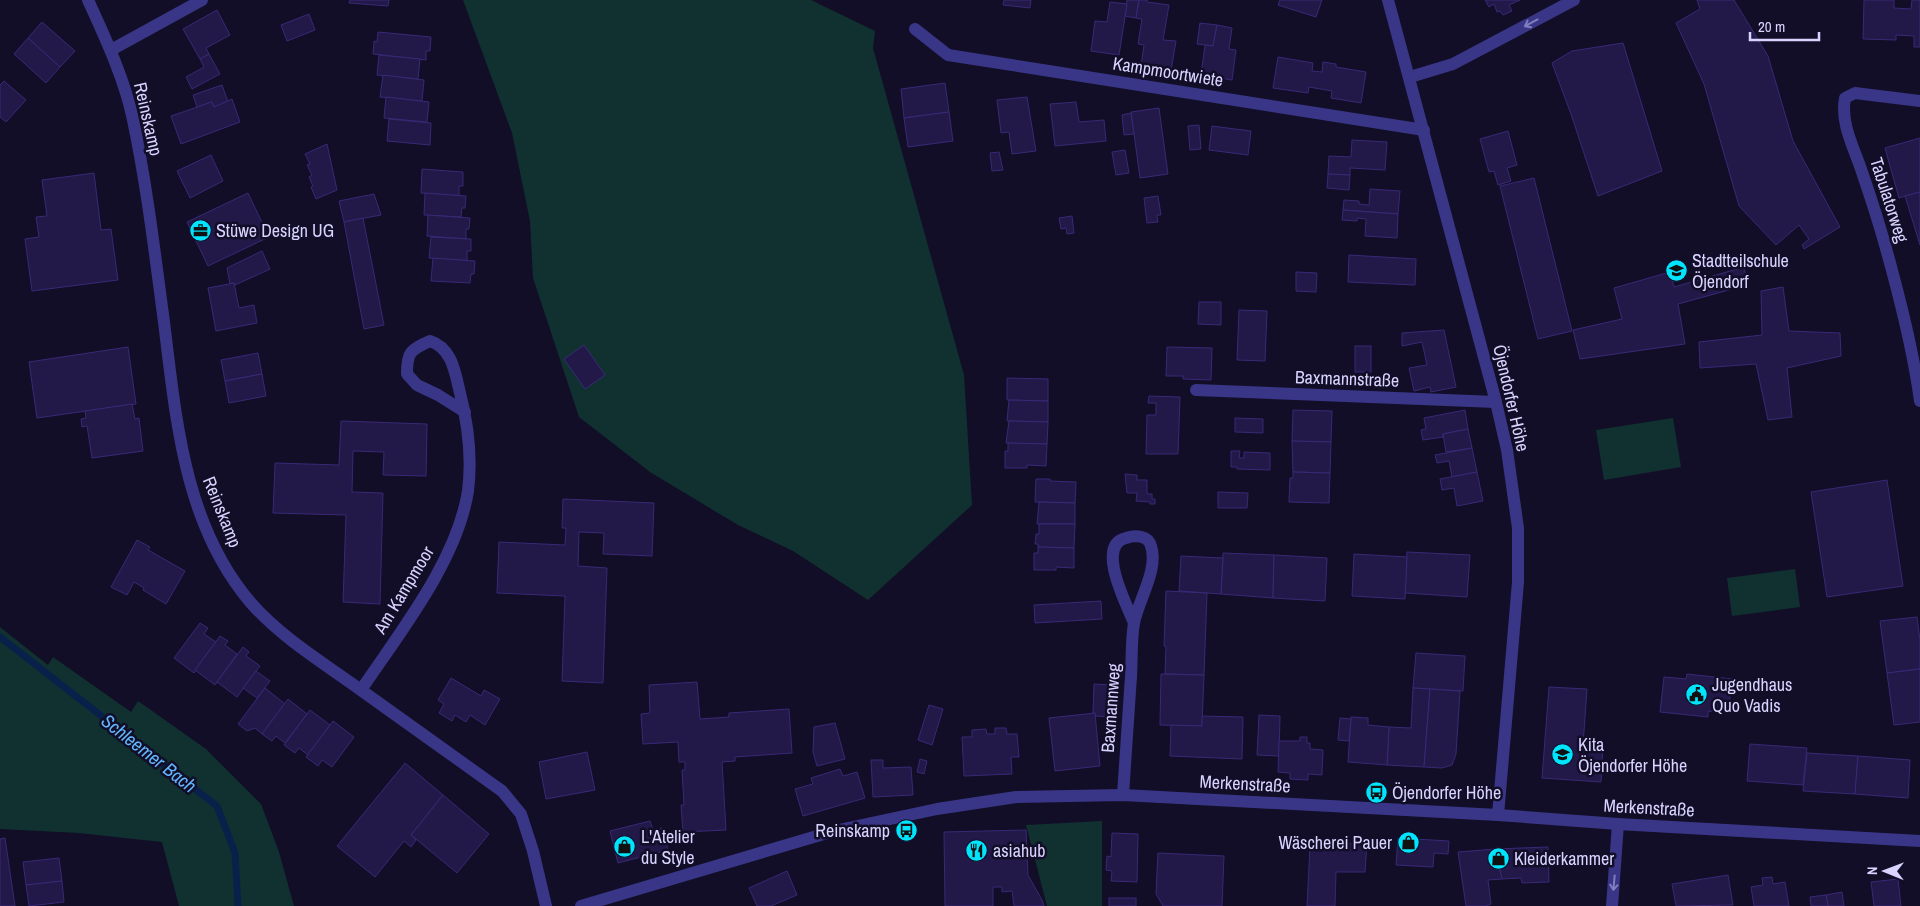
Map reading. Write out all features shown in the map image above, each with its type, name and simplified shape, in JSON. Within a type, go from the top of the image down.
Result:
[{"type":"street","name":"Reinskamp","points":[[88,0],[111,50],[133,118],[151,230],[178,435],[192,491],[214,546],[231,576],[252,604],[290,640],[502,790],[521,814],[533,851],[546,906]]},
{"type":"street","points":[[111,50],[202,0]]},
{"type":"street","name":"Öjendorfer Höhe","points":[[1388,0],[1496,402],[1507,450],[1518,528],[1518,582],[1498,815]]},
{"type":"street","points":[[1410,77],[1453,64],[1574,0]]},
{"type":"street","name":"Kampmoortwiete","points":[[916,29],[948,55],[1424,130]]},
{"type":"street","name":"Tabulatorweg","points":[[1920,101],[1855,93],[1845,98],[1842,110],[1846,128],[1863,174],[1890,263],[1917,380],[1920,401]]},
{"type":"street","name":"Am Kampmoor","points":[[361,690],[439,572],[459,528],[468,490],[469,450],[465,412],[449,355],[438,344],[430,341],[416,347],[407,358],[407,374],[417,385],[438,395],[465,412]]},
{"type":"street","name":"Baxmannstraße","points":[[1196,390],[1496,402]]},
{"type":"street","name":"Baxmannweg","points":[[1123,795],[1134,622],[1152,565],[1153,554],[1151,544],[1145,538],[1135,536],[1123,538],[1115,545],[1112,556],[1118,586],[1134,622]]},
{"type":"street","name":"Merkenstraße","points":[[582,906],[790,843],[861,824],[937,809],[1016,797],[1123,795],[1498,815],[1618,824],[1920,841]]},
{"type":"street","points":[[1612,906],[1618,824]]},
{"type":"green space","points":[[463,0],[811,0],[875,31],[873,48],[964,375],[972,505],[868,600],[793,551],[738,525],[650,472],[579,417],[533,278],[530,221],[512,133]]},
{"type":"green space","points":[[1673,418],[1681,467],[1604,480],[1596,430]]},
{"type":"green space","points":[[1795,569],[1800,607],[1732,616],[1727,578]]},
{"type":"green space","points":[[0,627],[48,665],[53,657],[131,712],[138,701],[206,749],[261,804],[279,852],[294,906],[179,906],[162,842],[79,833],[0,829]]},
{"type":"green space","points":[[1102,821],[1102,906],[1047,906],[1026,825]]},
{"type":"building","points":[[350,0],[389,0],[388,6],[349,3]]},
{"type":"building","points":[[1004,0],[1031,0],[1030,8],[1003,5]]},
{"type":"building","points":[[1127,0],[1139,0],[1136,18],[1125,16]]},
{"type":"building","points":[[1139,0],[1169,5],[1163,40],[1176,41],[1171,71],[1141,66],[1144,45],[1138,44],[1142,19],[1136,18]]},
{"type":"building","points":[[1280,0],[1322,0],[1316,17],[1278,5]]},
{"type":"building","points":[[1485,0],[1520,0],[1509,5],[1512,11],[1503,15],[1500,11],[1497,12],[1494,4],[1489,7]]},
{"type":"building","points":[[1697,0],[1734,0],[1768,56],[1793,141],[1840,227],[1804,249],[1802,245],[1809,239],[1799,225],[1776,245],[1739,206],[1704,84],[1676,23],[1700,9]]},
{"type":"building","points":[[1864,0],[1894,0],[1894,8],[1911,9],[1912,0],[1920,0],[1920,47],[1914,47],[1914,36],[1896,35],[1896,40],[1863,39]]},
{"type":"building","points":[[1110,2],[1127,4],[1119,55],[1091,51],[1095,21],[1107,22]]},
{"type":"building","points":[[217,10],[230,35],[206,48],[209,54],[200,59],[183,29]]},
{"type":"building","points":[[309,14],[315,30],[287,41],[281,25]]},
{"type":"building","points":[[42,22],[75,51],[60,67],[28,38]]},
{"type":"building","points":[[1200,23],[1217,25],[1213,46],[1197,44]]},
{"type":"building","points":[[1217,25],[1232,28],[1229,49],[1236,50],[1232,80],[1201,75],[1205,45],[1213,46]]},
{"type":"building","points":[[378,32],[431,37],[430,51],[426,51],[426,60],[373,54],[374,41],[377,42]]},
{"type":"building","points":[[28,38],[60,67],[46,83],[14,54]]},
{"type":"building","points":[[1623,43],[1662,171],[1598,196],[1552,63],[1572,51]]},
{"type":"building","points":[[209,54],[220,74],[192,89],[186,77],[204,67],[200,59]]},
{"type":"building","points":[[379,55],[420,59],[418,79],[377,75]]},
{"type":"building","points":[[1278,57],[1313,63],[1312,71],[1322,72],[1323,62],[1336,64],[1336,67],[1366,72],[1361,103],[1331,98],[1332,91],[1309,87],[1308,93],[1273,88]]},
{"type":"building","points":[[383,75],[424,80],[422,101],[380,97]]},
{"type":"building","points":[[4,81],[26,100],[6,122],[0,117],[0,85]]},
{"type":"building","points":[[945,83],[949,112],[904,118],[901,89]]},
{"type":"building","points":[[222,85],[228,102],[214,107],[212,102],[197,107],[193,95]]},
{"type":"building","points":[[386,97],[429,102],[427,122],[384,118]]},
{"type":"building","points":[[1027,97],[1036,151],[1012,154],[1009,132],[1001,133],[997,100]]},
{"type":"building","points":[[232,99],[240,122],[181,144],[171,116],[212,102],[214,107]]},
{"type":"building","points":[[1076,102],[1079,122],[1104,120],[1106,141],[1055,146],[1050,104]]},
{"type":"building","points":[[1159,108],[1168,174],[1140,178],[1131,112]]},
{"type":"building","points":[[949,112],[953,141],[908,147],[904,118]]},
{"type":"building","points":[[1131,113],[1134,134],[1124,135],[1122,115]]},
{"type":"building","points":[[389,119],[431,123],[430,145],[387,141]]},
{"type":"building","points":[[1199,125],[1201,149],[1190,150],[1188,126]]},
{"type":"building","points":[[1212,126],[1251,131],[1248,155],[1209,150]]},
{"type":"building","points":[[1508,131],[1517,165],[1507,168],[1511,181],[1498,185],[1494,171],[1489,172],[1480,139]]},
{"type":"building","points":[[1920,138],[1920,192],[1899,198],[1885,148]]},
{"type":"building","points":[[1352,140],[1387,142],[1385,170],[1350,168],[1350,175],[1328,174],[1329,156],[1351,157]]},
{"type":"building","points":[[327,144],[337,190],[316,199],[309,177],[312,175],[307,165],[310,164],[305,154]]},
{"type":"building","points":[[1125,150],[1129,173],[1116,175],[1112,152]]},
{"type":"building","points":[[999,152],[1003,170],[992,171],[990,153]]},
{"type":"building","points":[[211,155],[223,181],[190,198],[177,171]]},
{"type":"building","points":[[422,169],[463,172],[463,186],[459,186],[459,196],[421,193]]},
{"type":"building","points":[[94,173],[101,230],[111,229],[118,280],[32,291],[25,239],[39,237],[36,217],[47,216],[42,180]]},
{"type":"building","points":[[1328,174],[1350,175],[1349,190],[1327,188]]},
{"type":"building","points":[[1534,178],[1572,331],[1538,339],[1500,186]]},
{"type":"building","points":[[1370,189],[1400,191],[1398,214],[1343,210],[1344,200],[1359,201],[1359,204],[1369,205]]},
{"type":"building","points":[[1920,192],[1920,245],[1905,196]]},
{"type":"building","points":[[248,193],[269,237],[208,266],[187,222]]},
{"type":"building","points":[[425,193],[466,196],[465,208],[462,208],[461,217],[424,215]]},
{"type":"building","points":[[374,194],[381,215],[344,222],[339,201]]},
{"type":"building","points":[[1158,196],[1161,215],[1157,215],[1158,222],[1147,223],[1144,198]]},
{"type":"building","points":[[1343,210],[1398,214],[1397,238],[1365,236],[1366,219],[1357,218],[1357,221],[1342,220]]},
{"type":"building","points":[[428,215],[470,218],[469,229],[466,229],[466,239],[427,236]]},
{"type":"building","points":[[1072,216],[1074,233],[1067,234],[1066,228],[1061,229],[1059,218]]},
{"type":"building","points":[[363,218],[384,325],[364,329],[344,222]]},
{"type":"building","points":[[431,237],[471,239],[471,251],[467,251],[467,261],[429,258]]},
{"type":"building","points":[[262,251],[270,269],[235,285],[234,283],[230,284],[227,268]]},
{"type":"building","points":[[1349,255],[1416,259],[1415,285],[1348,282]]},
{"type":"building","points":[[433,258],[475,261],[474,274],[471,274],[470,283],[431,281]]},
{"type":"building","points":[[1744,267],[1747,285],[1678,304],[1685,344],[1580,359],[1573,330],[1622,319],[1614,288],[1670,272],[1674,287]]},
{"type":"building","points":[[1296,272],[1317,273],[1316,292],[1296,291]]},
{"type":"building","points":[[234,283],[239,308],[254,305],[257,323],[216,331],[208,288]]},
{"type":"building","points":[[1783,287],[1789,331],[1840,333],[1841,356],[1787,368],[1792,417],[1768,420],[1756,364],[1700,368],[1699,342],[1762,335],[1761,291]]},
{"type":"building","points":[[1199,302],[1221,302],[1221,325],[1198,324]]},
{"type":"building","points":[[1239,310],[1267,311],[1265,361],[1237,360]]},
{"type":"building","points":[[1444,330],[1456,387],[1431,392],[1430,387],[1414,391],[1409,368],[1427,365],[1422,342],[1402,346],[1402,333]]},
{"type":"building","points":[[584,345],[605,375],[585,389],[564,359]]},
{"type":"building","points":[[1355,346],[1371,346],[1371,372],[1355,372]]},
{"type":"building","points":[[128,347],[136,404],[37,418],[29,362]]},
{"type":"building","points":[[1167,347],[1212,348],[1211,380],[1183,379],[1183,376],[1166,376]]},
{"type":"building","points":[[258,353],[262,374],[225,381],[221,360]]},
{"type":"building","points":[[262,374],[266,396],[229,403],[225,381]]},
{"type":"building","points":[[1007,378],[1048,379],[1048,401],[1007,400]]},
{"type":"building","points":[[1149,396],[1180,397],[1178,454],[1146,454],[1147,415],[1156,415],[1156,403],[1148,403]]},
{"type":"building","points":[[1009,400],[1048,401],[1048,422],[1007,421]]},
{"type":"building","points":[[132,404],[135,419],[139,418],[143,451],[92,458],[87,426],[82,427],[81,419],[86,418],[85,411]]},
{"type":"building","points":[[1293,410],[1332,411],[1331,442],[1292,441]]},
{"type":"building","points":[[1465,410],[1468,429],[1443,434],[1443,437],[1423,440],[1421,430],[1426,429],[1424,418]]},
{"type":"building","points":[[1235,418],[1263,419],[1263,433],[1235,432]]},
{"type":"building","points":[[341,421],[427,424],[426,476],[383,475],[384,452],[353,451],[352,492],[383,493],[380,604],[343,602],[346,515],[273,513],[275,463],[339,465]]},
{"type":"building","points":[[1009,421],[1048,422],[1047,444],[1006,443]]},
{"type":"building","points":[[1468,429],[1472,448],[1446,452],[1443,434]]},
{"type":"building","points":[[1292,441],[1331,442],[1330,473],[1293,472]]},
{"type":"building","points":[[1008,443],[1047,444],[1046,466],[1027,465],[1027,468],[1005,468],[1005,451],[1008,451]]},
{"type":"building","points":[[1472,448],[1477,472],[1452,477],[1449,461],[1437,463],[1435,455]]},
{"type":"building","points":[[1231,451],[1240,451],[1239,458],[1244,458],[1244,452],[1270,453],[1270,470],[1237,469],[1237,467],[1231,467]]},
{"type":"building","points":[[1293,472],[1330,473],[1329,503],[1289,502],[1290,478],[1293,478]]},
{"type":"building","points":[[1477,472],[1483,501],[1457,506],[1454,488],[1442,490],[1440,479]]},
{"type":"building","points":[[1125,474],[1137,475],[1137,480],[1147,480],[1147,494],[1152,494],[1155,504],[1136,501],[1137,493],[1127,493]]},
{"type":"building","points":[[1036,479],[1076,482],[1075,503],[1035,502]]},
{"type":"building","points":[[1887,480],[1903,586],[1827,597],[1811,492]]},
{"type":"building","points":[[1218,492],[1248,493],[1247,508],[1218,508]]},
{"type":"building","points":[[563,499],[654,503],[652,556],[603,554],[604,533],[579,532],[578,566],[607,568],[603,683],[562,681],[565,596],[497,593],[499,542],[565,545],[566,528],[562,528]]},
{"type":"building","points":[[1039,502],[1075,503],[1075,524],[1037,524]]},
{"type":"building","points":[[1039,524],[1075,524],[1074,548],[1038,547],[1038,544],[1035,544],[1036,534],[1039,534]]},
{"type":"building","points":[[137,540],[150,547],[148,550],[185,571],[166,604],[134,582],[127,595],[111,587]]},
{"type":"building","points":[[1038,547],[1074,548],[1074,568],[1056,567],[1056,570],[1034,570],[1034,553],[1038,553]]},
{"type":"building","points":[[1407,552],[1470,555],[1467,597],[1405,593]]},
{"type":"building","points":[[1223,553],[1274,555],[1273,598],[1221,594]]},
{"type":"building","points":[[1354,554],[1407,557],[1405,599],[1352,596]]},
{"type":"building","points":[[1274,555],[1327,558],[1325,601],[1273,598]]},
{"type":"building","points":[[1181,556],[1223,558],[1221,594],[1179,591]]},
{"type":"building","points":[[1166,591],[1207,593],[1204,675],[1165,674]]},
{"type":"building","points":[[1101,601],[1102,619],[1035,623],[1034,605]]},
{"type":"building","points":[[1917,617],[1920,640],[1920,669],[1887,673],[1880,621]]},
{"type":"building","points":[[200,623],[208,628],[204,634],[216,642],[194,673],[174,658]]},
{"type":"building","points":[[220,636],[228,641],[225,645],[237,654],[215,685],[195,670]]},
{"type":"building","points":[[243,647],[249,652],[246,656],[260,666],[237,697],[217,682]]},
{"type":"building","points":[[1416,653],[1465,656],[1463,691],[1413,688]]},
{"type":"building","points":[[1920,669],[1920,722],[1894,725],[1887,673]]},
{"type":"building","points":[[256,671],[270,681],[257,698],[243,688]]},
{"type":"building","points":[[1161,674],[1204,675],[1202,726],[1160,725]]},
{"type":"building","name":"Jugendhaus Quo Vadis","points":[[1687,674],[1732,679],[1728,713],[1708,711],[1708,717],[1660,712],[1664,677],[1686,679]]},
{"type":"building","points":[[451,678],[481,696],[484,690],[500,699],[485,725],[470,715],[466,722],[455,715],[452,721],[439,713],[444,704],[438,700]]},
{"type":"building","points":[[697,682],[700,719],[729,717],[729,713],[789,709],[792,753],[735,757],[735,761],[722,762],[726,830],[683,832],[681,805],[684,805],[682,770],[685,770],[685,762],[679,762],[678,742],[643,744],[641,714],[650,713],[649,685]]},
{"type":"building","points":[[1094,684],[1111,685],[1110,717],[1095,716],[1095,713],[1093,713]]},
{"type":"building","points":[[1549,687],[1587,689],[1583,745],[1603,747],[1601,782],[1542,778]]},
{"type":"building","points":[[265,688],[285,704],[262,734],[255,728],[247,731],[238,724]]},
{"type":"building","points":[[1413,688],[1430,689],[1424,767],[1387,765],[1389,727],[1411,728]]},
{"type":"building","points":[[1430,689],[1460,691],[1456,754],[1452,765],[1442,768],[1424,767]]},
{"type":"building","points":[[288,699],[307,714],[285,743],[276,736],[272,741],[262,734]]},
{"type":"building","points":[[929,705],[943,709],[932,745],[918,740]]},
{"type":"building","points":[[310,710],[330,725],[308,755],[299,748],[295,753],[284,745]]},
{"type":"building","points":[[1095,713],[1100,766],[1055,771],[1049,718]]},
{"type":"building","points":[[1259,715],[1280,716],[1279,756],[1257,755]]},
{"type":"building","points":[[1202,716],[1243,717],[1242,759],[1170,756],[1171,725],[1202,726]]},
{"type":"building","points":[[1351,717],[1368,718],[1368,725],[1389,727],[1387,765],[1348,762]]},
{"type":"building","points":[[1340,718],[1351,719],[1349,741],[1338,740]]},
{"type":"building","points":[[333,721],[354,737],[332,767],[322,760],[318,766],[306,757]]},
{"type":"building","points":[[835,723],[845,759],[817,766],[813,752],[814,727]]},
{"type":"building","points":[[995,728],[1006,728],[1007,734],[1017,734],[1019,757],[1011,757],[1012,774],[964,776],[962,737],[972,737],[972,730],[986,729],[987,734],[995,734]]},
{"type":"building","points":[[1300,737],[1307,737],[1310,749],[1323,750],[1322,775],[1308,774],[1308,780],[1290,779],[1290,773],[1278,772],[1279,741],[1300,741]]},
{"type":"building","points":[[1750,744],[1807,748],[1803,785],[1747,781]]},
{"type":"building","points":[[587,752],[595,790],[546,799],[539,762]]},
{"type":"building","points":[[1807,753],[1858,756],[1855,794],[1803,791]]},
{"type":"building","points":[[1858,756],[1910,760],[1908,798],[1855,794]]},
{"type":"building","points":[[920,759],[927,761],[924,774],[917,772]]},
{"type":"building","points":[[871,760],[883,760],[883,768],[911,767],[913,795],[873,797]]},
{"type":"building","points":[[405,763],[443,795],[411,835],[416,840],[411,847],[404,841],[375,877],[337,846]]},
{"type":"building","points":[[840,769],[843,776],[857,772],[865,798],[803,816],[795,789],[813,784],[811,778]]},
{"type":"building","points":[[443,795],[489,834],[457,873],[411,835]]},
{"type":"building","points":[[650,821],[653,830],[662,828],[668,850],[618,863],[610,831]]},
{"type":"building","points":[[1026,830],[1028,875],[1044,906],[1014,906],[1012,891],[1002,892],[1002,887],[993,887],[993,906],[945,906],[944,832]]},
{"type":"building","points":[[1112,833],[1138,834],[1137,882],[1111,881],[1112,871],[1106,870],[1107,856],[1111,857]]},
{"type":"building","points":[[5,838],[15,906],[0,906],[0,839]]},
{"type":"building","points":[[1398,838],[1449,841],[1448,854],[1434,853],[1433,867],[1396,865]]},
{"type":"building","points":[[1327,843],[1367,844],[1365,872],[1336,872],[1335,906],[1307,906],[1310,846],[1326,846]]},
{"type":"building","points":[[1548,847],[1549,882],[1522,883],[1521,878],[1502,879],[1495,849]]},
{"type":"building","points":[[1495,849],[1502,879],[1488,880],[1491,904],[1486,906],[1466,906],[1458,852]]},
{"type":"building","points":[[1158,853],[1224,856],[1222,906],[1163,906],[1156,894]]},
{"type":"building","points":[[59,858],[62,881],[26,885],[23,862]]},
{"type":"building","points":[[787,871],[797,895],[771,906],[757,906],[749,888]]},
{"type":"building","points":[[1728,875],[1733,905],[1676,906],[1672,884]]},
{"type":"building","points":[[1772,877],[1773,884],[1785,882],[1789,906],[1754,906],[1751,887],[1763,885],[1762,878]]},
{"type":"building","points":[[1898,879],[1901,906],[1874,906],[1871,882]]},
{"type":"building","points":[[62,881],[64,902],[29,906],[26,885]]},
{"type":"building","points":[[1842,892],[1844,906],[1828,906],[1826,895]]},
{"type":"building","points":[[1826,895],[1828,906],[1811,906],[1810,897]]},
{"type":"building","points":[[1109,898],[1136,898],[1136,906],[1109,906]]},
{"type":"waterway","name":"Schleemer Bach","points":[[0,637],[217,806],[235,853],[238,906]]},
{"type":"place","name":"Stüwe Design UG","points":[[200,231]]},
{"type":"place","name":"Stadtteilschule Öjendorf","points":[[1676,271]]},
{"type":"place","name":"Jugendhaus Quo Vadis","points":[[1696,695]]},
{"type":"place","name":"Kita Öjendorfer Höhe","points":[[1562,755]]},
{"type":"place","name":"Öjendorfer Höhe","points":[[1376,793]]},
{"type":"place","name":"Reinskamp","points":[[906,831]]},
{"type":"place","name":"Wäscherei Pauer","points":[[1408,843]]},
{"type":"place","name":"L'Atelier du Style","points":[[625,847]]},
{"type":"place","name":"asiahub","points":[[977,851]]},
{"type":"place","name":"Kleiderkammer","points":[[1498,859]]}]
